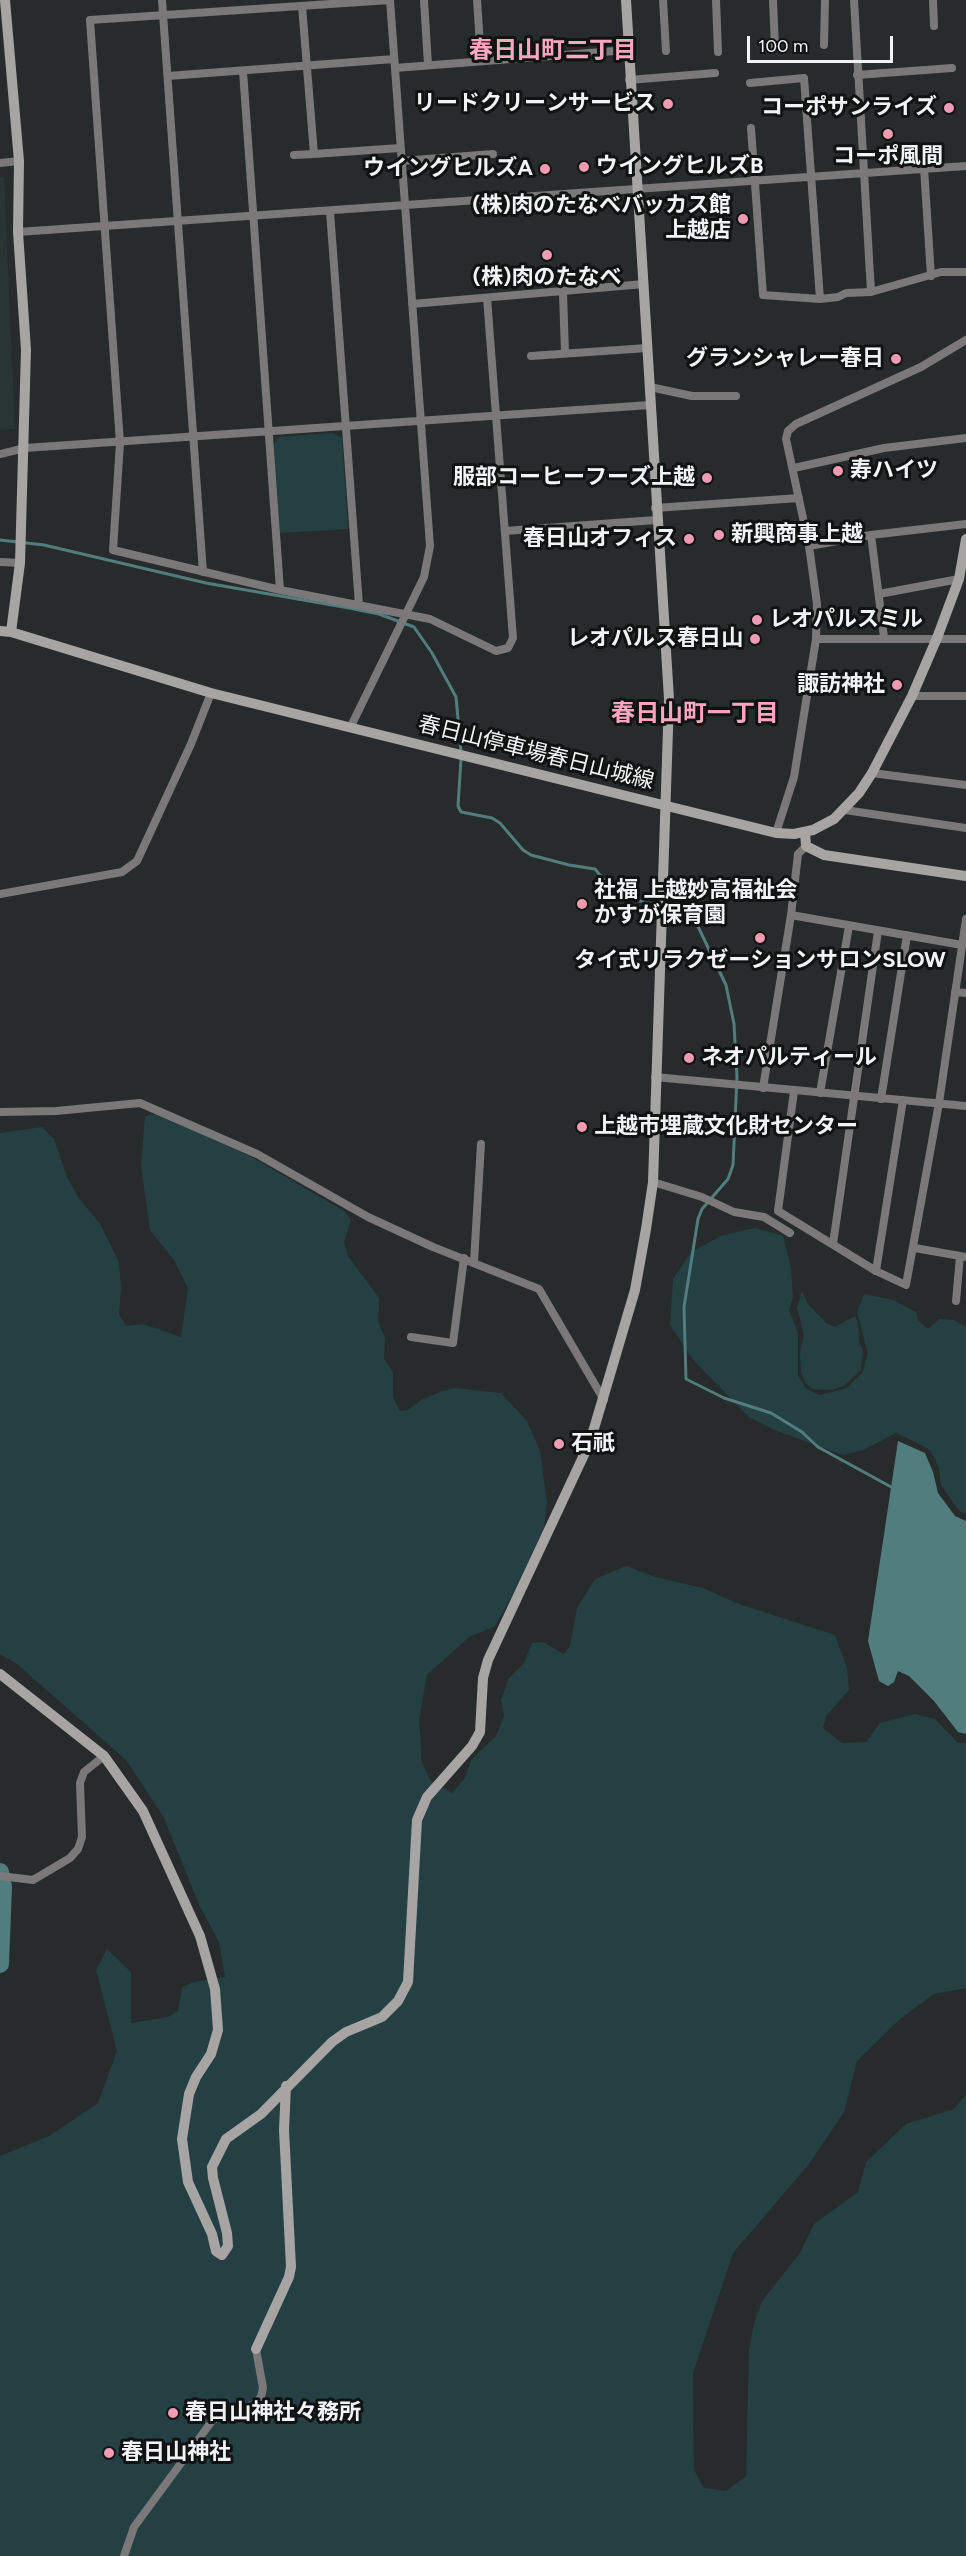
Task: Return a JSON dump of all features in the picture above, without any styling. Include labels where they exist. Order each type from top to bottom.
[{"type":"street","points":[[6,632],[20,563],[26,448],[27,350],[18,232],[19,161],[7,0]]},
{"type":"street","points":[[162,0],[203,572]]},
{"type":"street","points":[[351,726],[406,613],[424,577],[430,546],[390,0],[90,20],[120,443],[113,550],[280,590],[406,613],[430,619],[496,651],[508,648],[513,638],[487,298]]},
{"type":"street","points":[[424,0],[428,65]]},
{"type":"street","points":[[477,0],[481,60]]},
{"type":"street","name":"春日山停車場春日山城線","points":[[6,632],[211,693],[665,806],[669,699],[655,508],[650,387],[629,80],[626,0]]},
{"type":"street","points":[[663,0],[666,51]]},
{"type":"street","points":[[716,0],[718,52]]},
{"type":"street","points":[[773,0],[775,47]]},
{"type":"street","points":[[824,45],[825,0]]},
{"type":"street","points":[[854,0],[871,292]]},
{"type":"street","points":[[933,0],[934,26]]},
{"type":"street","points":[[302,6],[314,154]]},
{"type":"street","points":[[168,76],[307,65],[394,63],[428,65],[628,50]]},
{"type":"street","points":[[857,75],[952,68]]},
{"type":"street","points":[[243,71],[280,590]]},
{"type":"street","points":[[629,80],[715,73]]},
{"type":"street","points":[[750,83],[804,78],[820,299]]},
{"type":"street","points":[[751,128],[763,295],[820,299],[838,297],[846,292],[871,292],[941,272],[966,272]]},
{"type":"street","points":[[294,156],[400,148]]},
{"type":"street","points":[[402,161],[493,154]]},
{"type":"street","points":[[0,163],[19,161]]},
{"type":"street","points":[[18,232],[966,166]]},
{"type":"street","points":[[924,168],[931,276]]},
{"type":"street","points":[[330,211],[359,605]]},
{"type":"street","points":[[412,304],[562,293],[644,284]]},
{"type":"street","points":[[562,293],[565,353]]},
{"type":"street","points":[[776,833],[794,777],[816,639],[817,604],[809,546],[794,468],[786,440],[788,431],[796,424],[921,367],[966,340]]},
{"type":"street","points":[[531,356],[647,348]]},
{"type":"street","points":[[650,387],[692,396],[736,396]]},
{"type":"street","points":[[0,454],[26,448],[650,405]]},
{"type":"street","points":[[794,468],[884,448],[966,438]]},
{"type":"street","points":[[655,508],[799,498]]},
{"type":"street","points":[[505,531],[656,520]]},
{"type":"street","points":[[809,546],[871,535],[966,524]]},
{"type":"street","points":[[871,535],[884,637]]},
{"type":"street","points":[[0,1674],[104,1755],[143,1811],[177,1881],[200,1936],[214,1989],[218,2030],[216,2041],[189,2094],[182,2139],[188,2182],[212,2234],[216,2251],[222,2255],[228,2246],[212,2167],[226,2139],[261,2114],[286,2086],[332,2042],[346,2032],[382,2017],[398,2001],[408,1982],[417,1820],[427,1797],[472,1746],[480,1732],[483,1678],[488,1660],[590,1442],[604,1400],[634,1290],[653,1182],[665,806],[776,833],[805,832],[823,825],[845,810],[872,772],[912,696],[937,639],[959,579],[966,539]]},
{"type":"street","points":[[0,562],[20,563]]},
{"type":"street","points":[[879,594],[959,579]]},
{"type":"street","points":[[816,639],[884,637],[966,639]]},
{"type":"street","points":[[0,894],[122,873],[136,861],[191,744],[211,693]]},
{"type":"street","points":[[912,696],[966,696]]},
{"type":"street","points":[[872,772],[966,785]]},
{"type":"street","points":[[845,810],[966,828]]},
{"type":"street","points":[[763,1088],[791,915],[798,854],[806,846],[805,832]]},
{"type":"street","points":[[806,846],[824,855],[966,876]]},
{"type":"street","points":[[791,915],[962,945]]},
{"type":"street","points":[[794,1091],[778,1211],[876,1271],[906,1285],[915,1248],[939,1103],[966,919]]},
{"type":"street","points":[[820,1093],[849,926]]},
{"type":"street","points":[[833,1244],[852,1096],[878,931]]},
{"type":"street","points":[[881,1099],[907,935]]},
{"type":"street","points":[[956,992],[966,993]]},
{"type":"street","points":[[655,1077],[966,1106]]},
{"type":"street","points":[[876,1271],[903,1100]]},
{"type":"street","points":[[0,1112],[56,1111],[140,1103],[257,1154],[368,1217],[433,1247],[539,1289],[604,1400]]},
{"type":"street","points":[[474,1262],[481,1144]]},
{"type":"street","points":[[653,1182],[702,1197],[734,1212],[764,1217],[790,1233]]},
{"type":"street","points":[[915,1248],[963,1256],[956,1301]]},
{"type":"street","points":[[411,1337],[453,1343],[465,1258]]},
{"type":"street","points":[[0,1876],[33,1881],[70,1858],[78,1849],[82,1837],[80,1783],[84,1772],[104,1755]]},
{"type":"street","points":[[124,2556],[134,2527],[142,2514],[167,2485],[212,2421],[254,2404],[261,2397],[263,2388],[256,2349],[289,2277],[291,2267],[285,2130],[286,2086]]},
{"type":"shaded area","points":[[0,177],[4,177],[15,429],[0,430]]},
{"type":"shaded area","points":[[333,433],[342,438],[348,529],[280,533],[274,444],[279,437]]},
{"type":"shaded area","points":[[160,1113],[250,1156],[344,1211],[351,1220],[344,1242],[348,1256],[379,1298],[378,1321],[385,1338],[384,1359],[393,1372],[393,1397],[400,1411],[408,1410],[421,1400],[442,1391],[455,1388],[501,1393],[527,1421],[540,1451],[547,1502],[544,1528],[515,1591],[494,1627],[469,1637],[427,1675],[419,1720],[422,1762],[430,1780],[452,1793],[465,1778],[471,1760],[496,1736],[504,1716],[501,1700],[509,1678],[524,1663],[532,1643],[543,1642],[564,1654],[570,1646],[577,1608],[595,1579],[626,1566],[655,1577],[703,1588],[739,1604],[835,1635],[847,1668],[849,1690],[826,1716],[823,1728],[842,1743],[866,1742],[880,1723],[915,1714],[935,1719],[958,1743],[966,1743],[966,1988],[934,1994],[900,2019],[857,2061],[844,2112],[809,2164],[733,2253],[693,2373],[694,2470],[704,2488],[726,2491],[746,2476],[749,2350],[754,2323],[762,2301],[800,2253],[814,2224],[858,2192],[866,2162],[906,2124],[954,2109],[966,2095],[966,2556],[0,2556],[0,2156],[49,2136],[98,2103],[117,2051],[96,1970],[107,1949],[131,1972],[131,2023],[168,2017],[178,2011],[182,1987],[194,1982],[225,1977],[219,1942],[200,1907],[164,1818],[126,1760],[17,1664],[0,1654],[0,1133],[42,1127],[54,1139],[67,1177],[78,1197],[100,1224],[119,1262],[121,1287],[119,1314],[126,1326],[143,1324],[181,1337],[188,1288],[174,1260],[150,1230],[141,1167],[145,1116]]},
{"type":"shaded area","points":[[755,1228],[783,1236],[791,1268],[793,1297],[789,1310],[798,1333],[798,1375],[806,1389],[820,1395],[847,1388],[862,1373],[868,1354],[857,1312],[864,1294],[893,1300],[916,1312],[918,1320],[928,1329],[939,1319],[954,1320],[966,1327],[966,1513],[960,1512],[941,1485],[939,1468],[930,1450],[896,1433],[863,1450],[843,1455],[772,1429],[749,1417],[694,1361],[670,1325],[673,1279],[691,1252],[723,1235]]},
{"type":"shaded area","points":[[802,1291],[808,1304],[826,1323],[835,1327],[855,1316],[858,1323],[859,1343],[863,1349],[861,1370],[845,1385],[832,1390],[813,1389],[806,1384],[801,1372],[800,1352],[804,1335],[797,1308]]},
{"type":"shaded area","points":[[898,1441],[925,1453],[938,1493],[955,1516],[966,1521],[966,1734],[958,1732],[934,1701],[909,1676],[898,1671],[894,1682],[888,1686],[879,1681],[868,1641]]},
{"type":"waterway","points":[[0,540],[44,545],[206,583],[379,614],[414,627],[432,653],[456,697],[461,752]]},
{"type":"waterway","points":[[461,759],[458,806],[461,812],[492,818],[500,823],[523,850],[531,855],[595,869],[616,895],[692,914],[726,985],[734,1024],[737,1077],[733,1165],[728,1179],[702,1209],[698,1219],[684,1307],[686,1379],[724,1398],[771,1413],[802,1432],[818,1447],[893,1488]]},
{"type":"waterway","points":[[0,1872],[3,1887],[0,1964]]},
{"type":"place","name":"リードクリーンサービス","points":[[668,104]]},
{"type":"place","name":"コーポサンライズ","points":[[949,108]]},
{"type":"place","name":"コーポ風間","points":[[888,134]]},
{"type":"place","name":"ウイングヒルズB","points":[[584,167]]},
{"type":"place","name":"ウイングヒルズA","points":[[545,169]]},
{"type":"place","name":"(株)肉のたなべバッカス館 上越店","points":[[743,219]]},
{"type":"place","name":"(株)肉のたなべ","points":[[547,255]]},
{"type":"place","name":"グランシャレー春日","points":[[896,359]]},
{"type":"place","name":"寿ハイツ","points":[[838,471]]},
{"type":"place","name":"服部コーヒーフーズ上越","points":[[707,478]]},
{"type":"place","name":"新興商事上越","points":[[719,535]]},
{"type":"place","name":"春日山オフィス","points":[[689,539]]},
{"type":"place","name":"レオパルスミル","points":[[757,620]]},
{"type":"place","name":"レオパルス春日山","points":[[755,639]]},
{"type":"place","name":"諏訪神社","points":[[897,685]]},
{"type":"place","name":"社福 上越妙高福祉会 かすが保育園","points":[[582,904]]},
{"type":"place","name":"タイ式リラクゼーションサロンSLOW","points":[[760,938]]},
{"type":"place","name":"ネオパルティール","points":[[689,1058]]},
{"type":"place","name":"上越市埋蔵文化財センター","points":[[582,1127]]},
{"type":"place","name":"石祇","points":[[559,1444]]},
{"type":"place","name":"春日山神社々務所","points":[[173,2413]]},
{"type":"place","name":"春日山神社","points":[[109,2453]]},
{"type":"district","name":"春日山町二丁目","points":[[553,51]]},
{"type":"district","name":"春日山町一丁目","points":[[695,714]]}]
